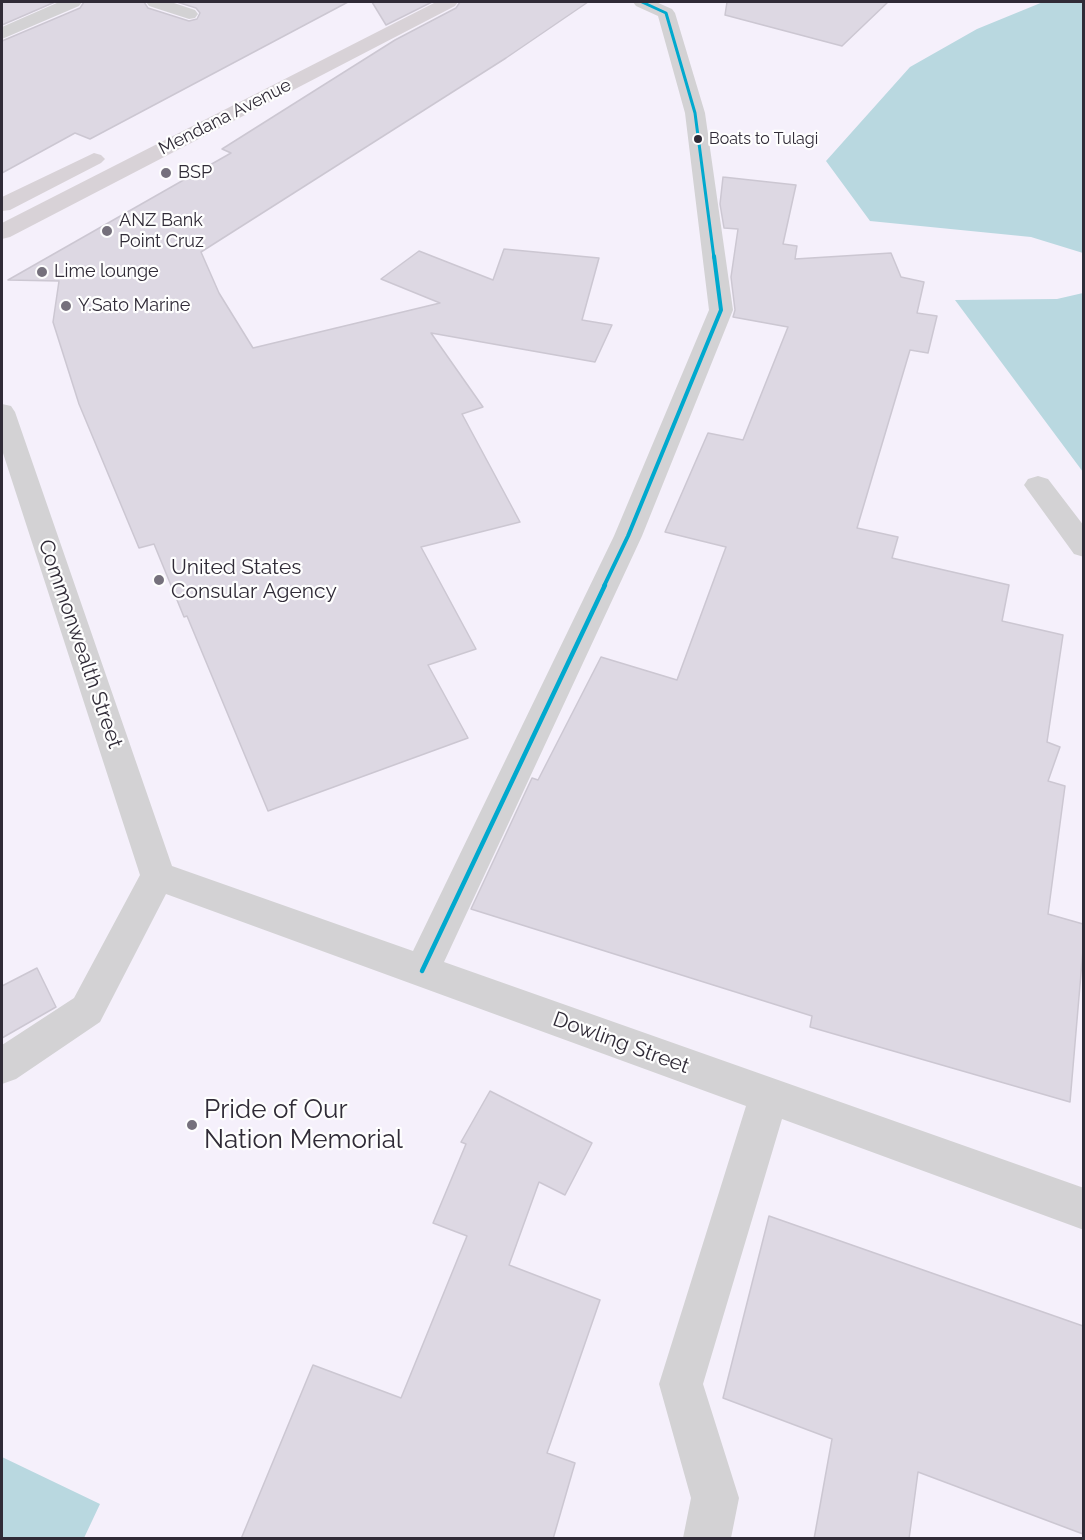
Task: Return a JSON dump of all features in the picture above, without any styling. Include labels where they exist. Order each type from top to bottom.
[{"type":"main road","name":"Mendana Avenue","points":[[2,232],[448,2]]},
{"type":"main road","points":[[309,52],[388,12]]},
{"type":"main road","points":[[2,205],[109,152]]},
{"type":"street","points":[[2,34],[73,2]]},
{"type":"street","points":[[155,2],[189,14]]},
{"type":"street","points":[[422,971],[628,536],[721,310],[695,113],[663,6]]},
{"type":"street","name":"Commonwealth Street","points":[[2,412],[158,876]]},
{"type":"street","points":[[1038,485],[1083,547]]},
{"type":"street","points":[[2,1066],[87,1010],[158,876]]},
{"type":"street","name":"Dowling Street","points":[[158,876],[1083,1209]]},
{"type":"street","points":[[707,1539],[715,1498],[681,1384],[769,1096]]},
{"type":"water","points":[[1043,2],[1083,2],[1083,253],[1031,237],[870,221],[826,161],[910,67],[977,29]]},
{"type":"water","points":[[1084,293],[1083,472],[955,300],[1057,299]]},
{"type":"water","points":[[2,1457],[100,1504],[84,1538],[2,1538]]},
{"type":"building","points":[[2,2],[55,2],[2,25]]},
{"type":"building","points":[[84,2],[144,2],[148,8],[189,21],[197,19],[200,13],[196,8],[177,2],[348,2],[90,139],[75,133],[2,173],[2,41],[80,8]]},
{"type":"building","points":[[372,2],[432,2],[386,25]]},
{"type":"building","points":[[460,2],[588,2],[506,58],[201,252],[219,293],[253,348],[440,303],[381,279],[419,251],[493,280],[504,249],[599,258],[582,320],[612,325],[595,362],[431,333],[483,407],[462,414],[520,522],[421,547],[476,649],[428,665],[468,738],[268,811],[187,616],[184,617],[154,544],[139,548],[79,404],[53,322],[59,281],[8,280],[231,153],[222,149],[395,40],[456,8]]},
{"type":"building","points":[[727,2],[888,2],[842,46],[725,15]]},
{"type":"building","points":[[723,177],[796,185],[783,244],[797,246],[795,259],[891,253],[901,277],[924,282],[917,313],[937,316],[928,353],[910,350],[857,528],[898,537],[892,558],[1009,585],[1002,621],[1063,635],[1047,742],[1060,747],[1048,781],[1065,786],[1048,914],[1083,924],[1083,950],[1070,1102],[810,1027],[812,1016],[471,909],[532,778],[538,780],[601,657],[677,680],[726,547],[665,532],[708,433],[743,440],[788,327],[733,317],[735,310],[731,277],[738,229],[724,228],[720,204]]},
{"type":"building","points":[[37,968],[56,1007],[2,1038],[2,986]]},
{"type":"building","points":[[490,1091],[592,1143],[565,1195],[539,1182],[509,1265],[600,1300],[547,1453],[575,1463],[553,1539],[241,1539],[313,1365],[401,1398],[467,1236],[433,1223],[466,1144],[461,1142]]},
{"type":"building","points":[[769,1216],[1083,1326],[1083,1534],[918,1472],[909,1539],[814,1539],[832,1439],[723,1398]]},
{"type":"transit line","points":[[422,971],[628,536],[721,310],[695,113],[666,13],[642,2]]},
{"type":"place","name":"Boats to Tulagi","points":[[698,139]]},
{"type":"place","name":"BSP","points":[[166,173]]},
{"type":"place","name":"ANZ Bank Point Cruz","points":[[107,231]]},
{"type":"place","name":"Lime lounge","points":[[42,272]]},
{"type":"place","name":"Y.Sato Marine","points":[[66,306]]},
{"type":"place","name":"United States Consular Agency","points":[[159,580]]},
{"type":"place","name":"Pride of Our Nation Memorial","points":[[192,1125]]}]
